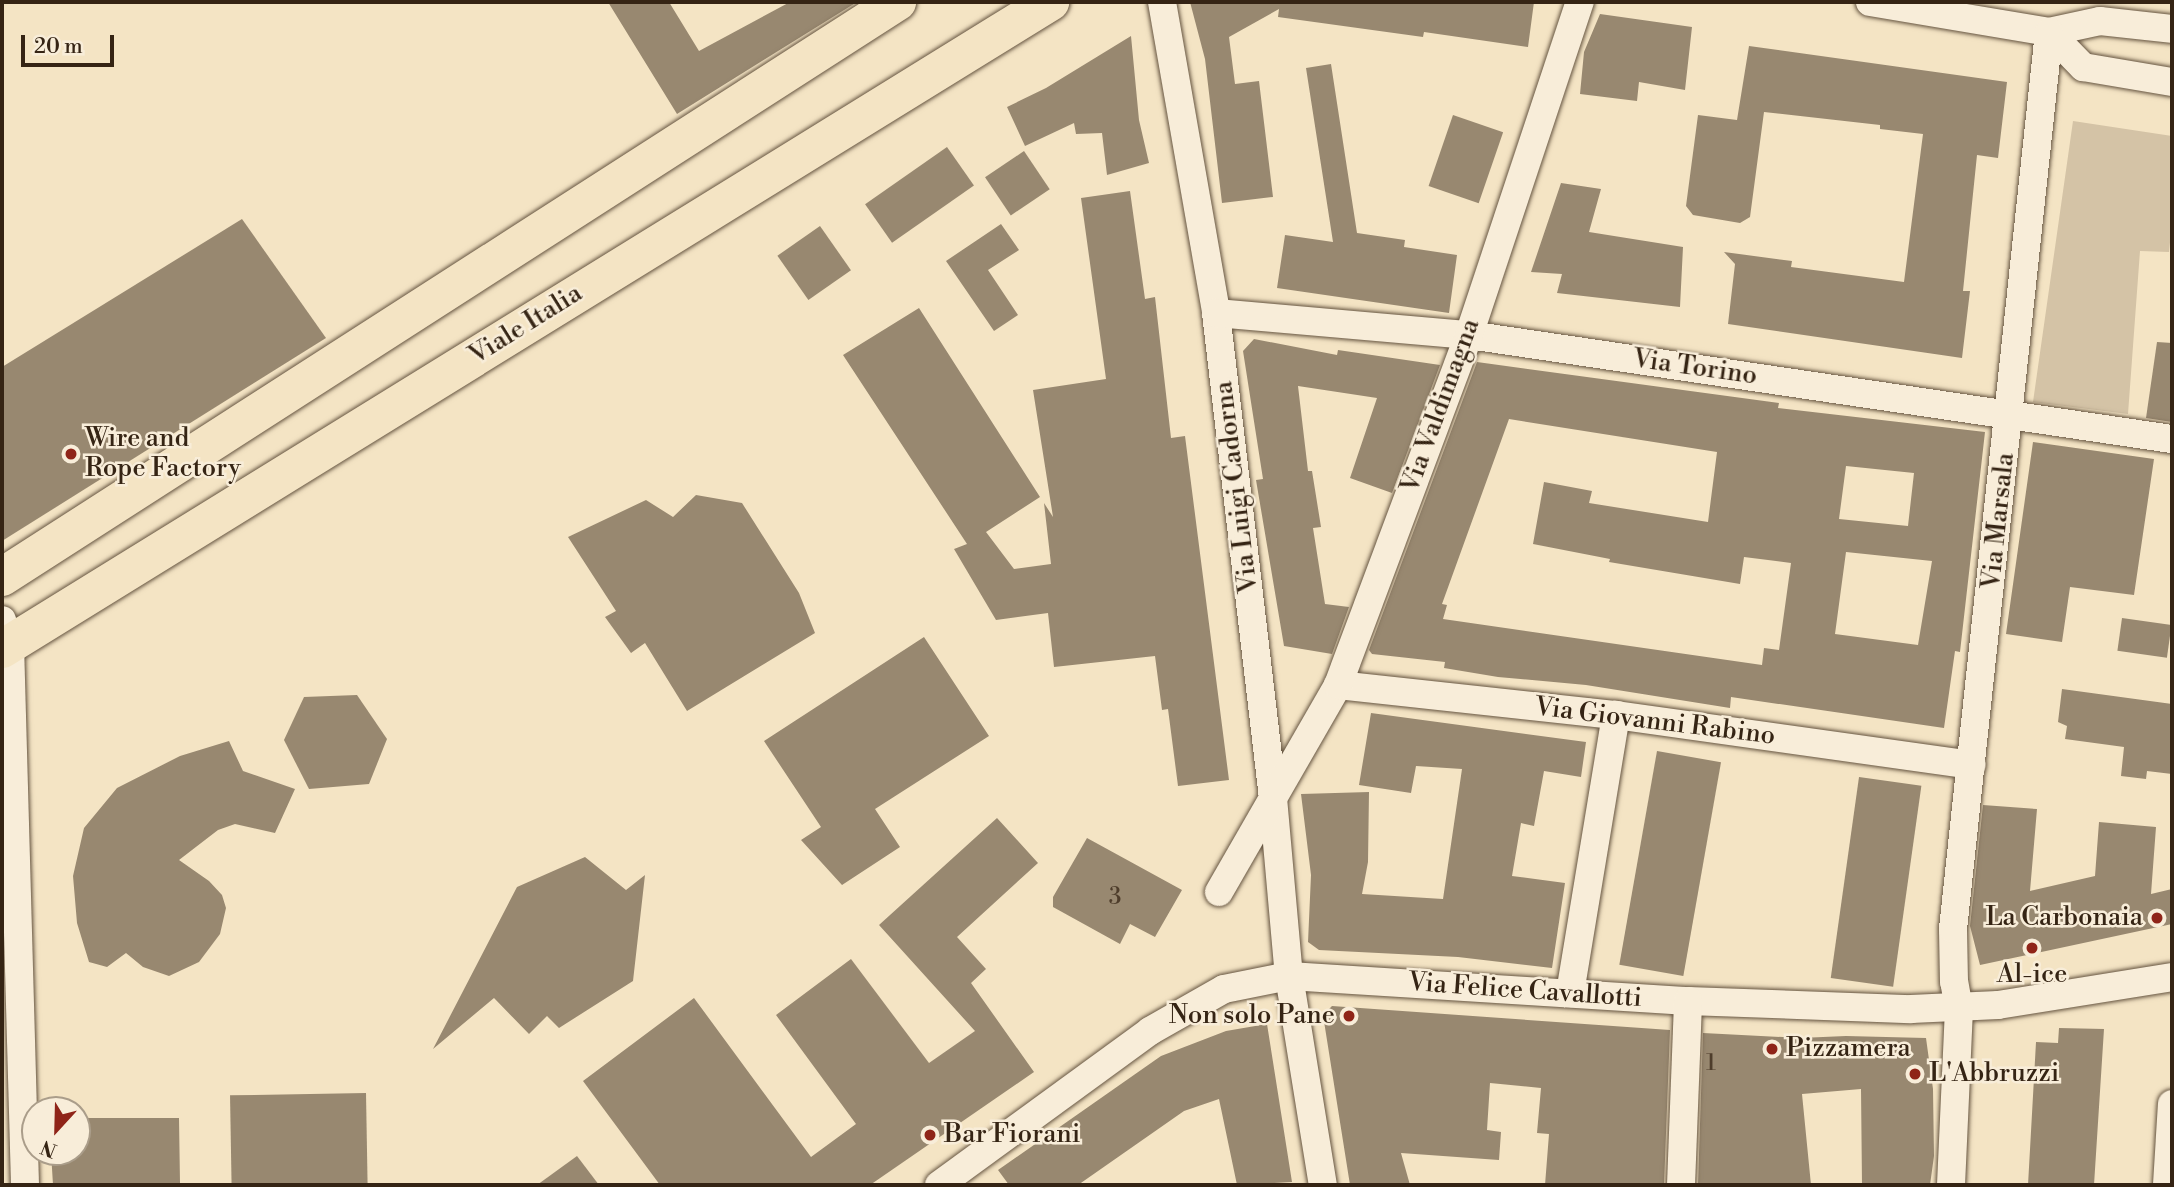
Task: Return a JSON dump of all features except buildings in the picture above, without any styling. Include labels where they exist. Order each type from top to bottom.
[{"type":"main road","points":[[2,577],[897,2]]},
{"type":"main road","name":"Viale Italia","points":[[5,637],[1050,2]]},
{"type":"street","name":"Via Luigi Cadorna","points":[[1162,2],[1216,313],[1273,798],[1289,976],[1323,1185]]},
{"type":"street","name":"Via Valdimagna","points":[[1219,892],[1338,685],[1469,335],[1580,2]]},
{"type":"street","points":[[1870,2],[2049,32],[2100,21],[2172,29]]},
{"type":"street","points":[[2049,32],[2083,67],[2172,82]]},
{"type":"street","name":"Via Marsala","points":[[1951,1185],[1959,1009],[1954,982],[1953,929],[2011,412],[2049,32]]},
{"type":"street","name":"Via Torino","points":[[1216,313],[1469,335],[2011,412],[2172,439]]},
{"type":"street","points":[[5,637],[25,1185]]},
{"type":"street","name":"Via Giovanni Rabino","points":[[1338,685],[1616,715],[1971,765]]},
{"type":"street","points":[[1570,993],[1616,715]]},
{"type":"street","name":"Via Felice Cavallotti","points":[[939,1185],[1150,1031],[1224,989],[1289,976],[1688,1001],[1959,1009],[2172,977]]},
{"type":"street","points":[[1681,1185],[1688,1001]]},
{"type":"street","points":[[2167,1185],[2172,1104]]},
{"type":"shaded area","points":[[2073,121],[2172,136],[2172,223],[2169,252],[2140,251],[2128,414],[2033,402]]},
{"type":"place","name":"Wire and Rope Factory","points":[[71,454]]},
{"type":"place","name":"La Carbonaia","points":[[2157,918]]},
{"type":"place","name":"Al-ice","points":[[2032,948]]},
{"type":"place","name":"Non solo Pane","points":[[1349,1016]]},
{"type":"place","name":"Pizzamera","points":[[1772,1049]]},
{"type":"place","name":"L'Abbruzzi","points":[[1915,1074]]},
{"type":"place","name":"Bar Fiorani","points":[[930,1135]]}]
